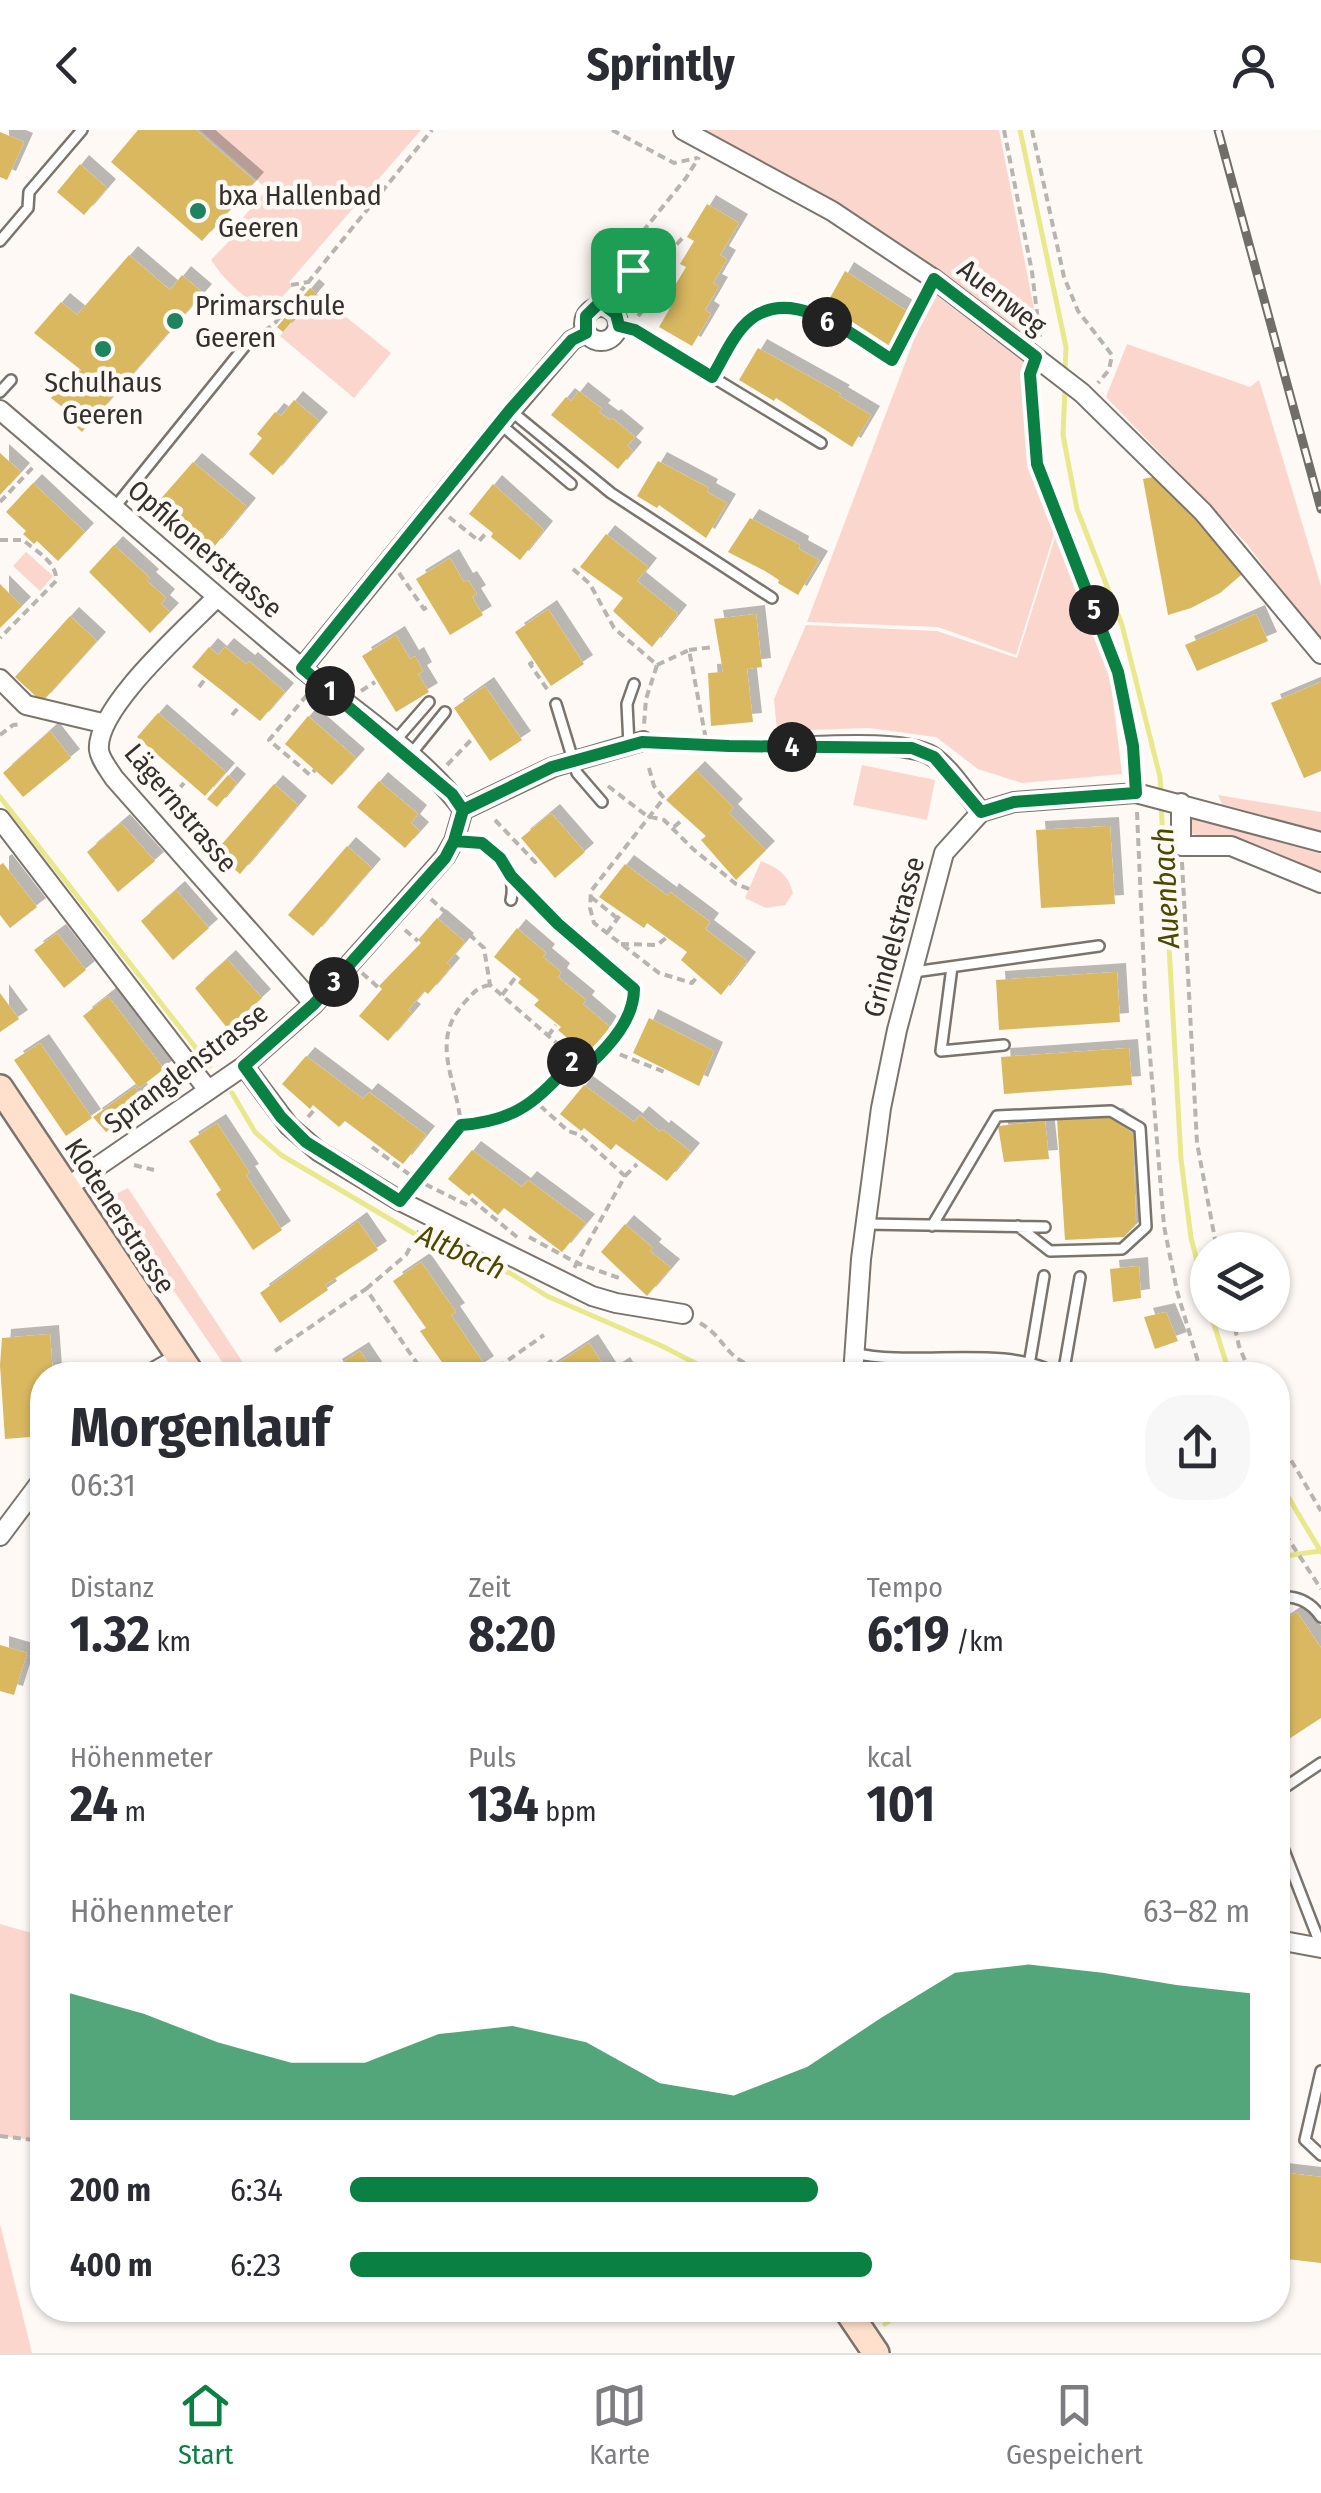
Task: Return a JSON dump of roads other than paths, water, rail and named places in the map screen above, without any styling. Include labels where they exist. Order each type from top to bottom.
[{"type":"main road","name":"Klotenerstrasse","points":[[0,1088],[183,1362]]},
{"type":"main road","points":[[855,2322],[876,2353]]},
{"type":"street","name":"Auenweg","points":[[683,130],[705,151],[832,210],[934,279],[1084,395],[1203,512],[1321,654]]},
{"type":"street","points":[[603,308],[624,323],[614,337],[604,342],[586,333],[586,316],[603,308]]},
{"type":"street","points":[[302,668],[505,417],[572,340],[586,333]]},
{"type":"street","name":"Opfikonerstrasse","points":[[0,410],[410,756],[452,794],[463,810]]},
{"type":"street","name":"Lägernstrasse","points":[[217,597],[130,687],[102,724],[99,753],[114,778],[314,1004]]},
{"type":"street","points":[[0,679],[26,705],[102,724]]},
{"type":"street","points":[[463,810],[572,760],[636,743]]},
{"type":"street","points":[[780,747],[901,747],[923,751],[945,767],[981,812],[1014,802],[1159,798],[1321,842]]},
{"type":"street","points":[[1159,798],[1181,846],[1231,846],[1321,882]]},
{"type":"street","name":"Spranglenstrasse","points":[[66,1188],[244,1066],[314,1004],[445,858],[463,810]]},
{"type":"street","name":"Grindelstrasse","points":[[854,1362],[865,1224],[882,1108],[911,973],[944,853],[981,812]]},
{"type":"street","points":[[0,818],[208,1090]]},
{"type":"street","points":[[244,1066],[281,1117],[306,1142],[400,1201],[566,1283],[616,1303],[689,1317]]},
{"type":"street","points":[[0,1536],[30,1496]]},
{"type":"street","points":[[1290,1942],[1321,1947]]},
{"type":"lane","points":[[0,241],[28,208],[29,192],[82,130]]},
{"type":"lane","points":[[603,308],[655,247]]},
{"type":"lane","points":[[624,323],[821,444]]},
{"type":"lane","points":[[114,507],[245,346]]},
{"type":"lane","points":[[0,392],[11,380]]},
{"type":"lane","points":[[505,417],[571,484]]},
{"type":"lane","points":[[505,417],[772,598]]},
{"type":"lane","points":[[634,684],[627,704],[636,743]]},
{"type":"lane","points":[[394,743],[428,702]]},
{"type":"lane","points":[[556,704],[577,773],[602,802]]},
{"type":"lane","points":[[410,756],[444,712]]},
{"type":"lane","points":[[454,841],[482,843],[500,858],[511,876],[511,900]]},
{"type":"lane","points":[[911,973],[1099,946]]},
{"type":"lane","points":[[952,967],[941,1051],[1004,1044]]},
{"type":"lane","points":[[932,1226],[997,1116],[1111,1110],[1140,1128],[1146,1227],[1122,1249],[1050,1251],[1018,1226]]},
{"type":"lane","points":[[865,1224],[1045,1226]]},
{"type":"lane","points":[[1029,1362],[1044,1276]]},
{"type":"lane","points":[[1064,1362],[1080,1277]]},
{"type":"lane","points":[[854,1353],[886,1359],[964,1358],[1001,1362]]},
{"type":"lane","points":[[1290,1597],[1316,1609],[1321,1617]]},
{"type":"lane","points":[[1290,1784],[1321,1763]]},
{"type":"lane","points":[[1290,1866],[1321,1947]]},
{"type":"lane","points":[[1321,2071],[1318,2100],[1305,2140],[1321,2155]]},
{"type":"waterway","name":"Auenbach","points":[[1020,130],[1066,347],[1065,372]]},
{"type":"waterway","name":"Auenbach","points":[[1065,388],[1063,435],[1077,509],[1122,625],[1161,793]]},
{"type":"waterway","name":"Altbach","points":[[0,797],[210,1066]]},
{"type":"waterway","name":"Auenbach","points":[[1161,804],[1181,1159],[1190,1232]]},
{"type":"waterway","name":"Altbach","points":[[232,1093],[255,1132],[281,1155],[449,1254],[510,1273],[547,1296],[693,1362]]},
{"type":"waterway","name":"Auenbach","points":[[1216,1332],[1226,1362]]},
{"type":"waterway","name":"Auenbach","points":[[1290,1500],[1321,1552]]},
{"type":"waterway","name":"Altbach","points":[[1290,1555],[1320,1551]]},
{"type":"railway","points":[[1218,130],[1321,509]]},
{"type":"place","name":"bxa Hallenbad Geeren","points":[[198,211]]},
{"type":"place","name":"Primarschule Geeren","points":[[175,321]]},
{"type":"place","name":"Schulhaus Geeren","points":[[103,349]]}]
